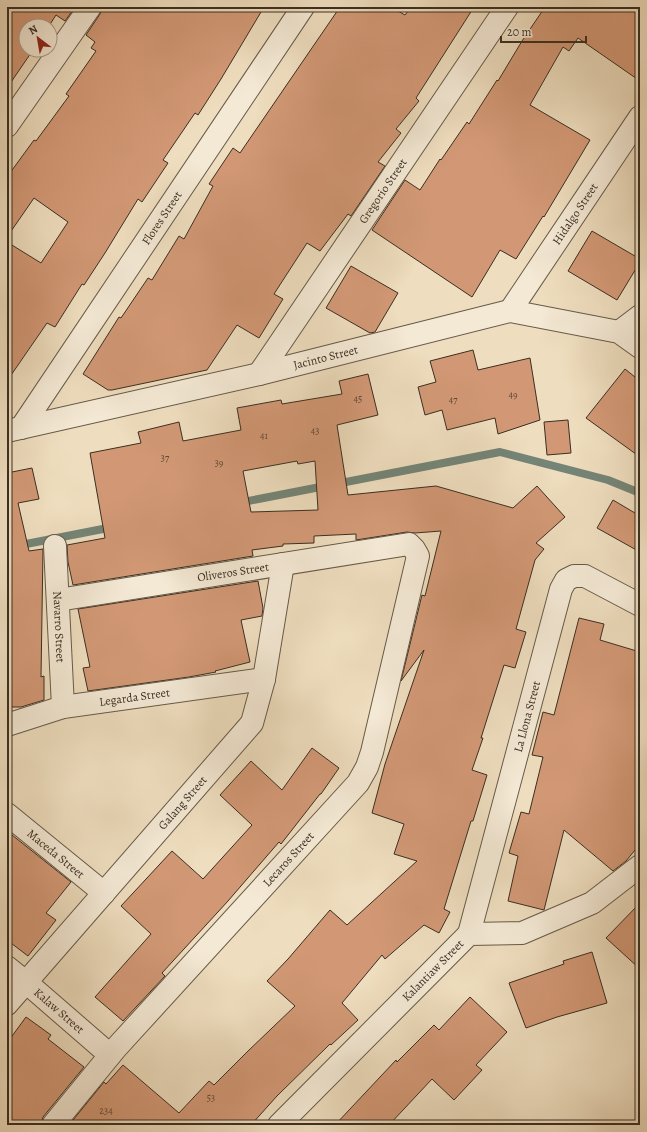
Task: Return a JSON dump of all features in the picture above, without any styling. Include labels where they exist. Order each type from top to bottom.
[{"type":"street","points":[[7,126],[90,7]]},
{"type":"street","name":"Flores Street","points":[[14,429],[303,7]]},
{"type":"street","name":"Gregorio Street","points":[[259,374],[507,7]]},
{"type":"street","name":"Hidalgo Street","points":[[510,311],[640,117]]},
{"type":"street","name":"Jacinto Street","points":[[14,429],[259,374],[510,311],[619,332],[640,347]]},
{"type":"street","points":[[619,332],[640,316]]},
{"type":"street","name":"Oliveros Street","points":[[58,600],[408,544]]},
{"type":"street","name":"Lecaros Street","points":[[53,1125],[110,1055],[358,783],[367,767],[372,752],[418,556],[414,548],[408,544]]},
{"type":"street","name":"Navarro Street","points":[[55,546],[63,708]]},
{"type":"street","name":"Galang Street","points":[[7,1004],[252,723],[264,678],[283,564]]},
{"type":"street","name":"La Llona Street","points":[[468,934],[561,589],[566,580],[574,576],[585,576],[640,605]]},
{"type":"street","name":"Legarda Street","points":[[7,725],[63,708],[264,678]]},
{"type":"street","name":"Maceda Street","points":[[7,814],[104,893]]},
{"type":"street","name":"Kalantiaw Street","points":[[280,1125],[468,934],[522,933],[592,903],[640,866]]},
{"type":"street","name":"Kalaw Street","points":[[7,967],[110,1055]]},
{"type":"building","points":[[15,7],[75,7],[65,21],[56,15],[54,18],[18,18],[18,58],[28,58],[7,88],[7,19]]},
{"type":"building","points":[[102,7],[264,7],[198,115],[195,113],[163,160],[168,163],[142,202],[138,199],[105,253],[84,285],[82,284],[55,327],[47,323],[7,381],[7,242],[41,263],[68,222],[34,198],[7,237],[7,177],[69,96],[66,94],[96,51],[91,48],[95,42],[86,35],[100,14]]},
{"type":"building","points":[[340,7],[391,7],[405,15],[411,7],[474,7],[416,98],[419,101],[396,129],[401,133],[378,162],[385,166],[351,216],[348,214],[320,251],[307,243],[274,294],[283,299],[259,338],[237,325],[207,370],[112,390],[108,390],[83,374],[119,317],[121,318],[148,278],[152,280],[179,236],[184,239],[213,186],[209,184],[233,148],[240,153]]},
{"type":"building","points":[[545,7],[640,7],[640,81],[578,38],[569,51],[563,47],[530,105],[590,140],[544,217],[543,216],[516,259],[500,250],[472,297],[372,230],[405,180],[420,190],[467,122],[469,124]]},
{"type":"building","points":[[592,231],[640,259],[640,262],[617,300],[568,271]]},
{"type":"building","points":[[351,266],[398,293],[375,332],[370,333],[326,308]]},
{"type":"building","points":[[473,350],[478,370],[530,358],[540,420],[498,434],[495,418],[447,430],[442,410],[425,415],[418,387],[436,382],[430,361]]},
{"type":"building","points":[[625,369],[640,381],[640,457],[586,418]]},
{"type":"building","points":[[368,374],[378,415],[337,425],[348,495],[436,486],[513,508],[537,486],[565,517],[536,543],[544,549],[535,560],[516,629],[526,632],[515,668],[504,665],[472,770],[487,775],[444,909],[450,912],[439,933],[424,925],[385,959],[382,955],[342,1003],[358,1020],[331,1045],[330,1044],[277,1096],[251,1125],[69,1125],[104,1082],[106,1084],[123,1065],[179,1113],[209,1081],[214,1085],[295,1006],[267,981],[330,910],[347,925],[417,861],[394,854],[404,824],[372,813],[385,764],[424,650],[401,681],[422,595],[425,596],[441,531],[415,533],[407,532],[356,540],[356,534],[314,536],[314,543],[283,544],[283,546],[252,550],[253,556],[73,585],[68,562],[67,545],[105,538],[90,453],[141,443],[138,432],[179,422],[183,441],[241,430],[237,408],[281,400],[282,404],[342,394],[339,381]],"holes":[[[297,461],[298,464],[315,461],[318,510],[251,512],[243,471]]]},
{"type":"building","points":[[568,420],[571,453],[547,455],[544,422]]},
{"type":"building","points":[[32,468],[39,499],[18,503],[29,551],[43,549],[41,677],[44,676],[44,700],[21,707],[11,707],[11,666],[7,666],[7,473]]},
{"type":"building","points":[[613,500],[640,516],[640,552],[597,528]]},
{"type":"building","points":[[258,581],[263,608],[262,616],[241,620],[250,662],[215,671],[216,672],[189,677],[88,691],[83,668],[90,667],[78,609]]},
{"type":"building","points":[[579,618],[604,624],[600,640],[640,652],[640,844],[626,861],[613,871],[564,830],[544,910],[508,901],[518,856],[509,853],[521,812],[529,814],[543,757],[532,755],[543,712],[554,715]]},
{"type":"building","points":[[312,748],[339,768],[321,794],[281,844],[279,842],[228,901],[162,973],[165,976],[123,1021],[95,997],[151,934],[121,906],[172,851],[203,879],[252,825],[220,795],[251,761],[282,790]]},
{"type":"building","points":[[7,831],[71,882],[46,913],[56,920],[28,956],[7,940]]},
{"type":"building","points":[[640,903],[640,969],[606,938]]},
{"type":"building","points":[[592,952],[607,1003],[557,1017],[526,1028],[509,983],[564,964],[563,961]]},
{"type":"building","points":[[470,997],[507,1032],[476,1065],[482,1070],[454,1100],[432,1079],[389,1125],[335,1125],[396,1060],[397,1062],[434,1025],[439,1030]]},
{"type":"building","points":[[26,1017],[51,1035],[48,1039],[84,1067],[43,1117],[41,1125],[7,1125],[7,1043]]},
{"type":"waterway","points":[[238,503],[500,452],[608,480],[640,493]]},
{"type":"waterway","points":[[7,559],[21,545],[113,527]]}]
